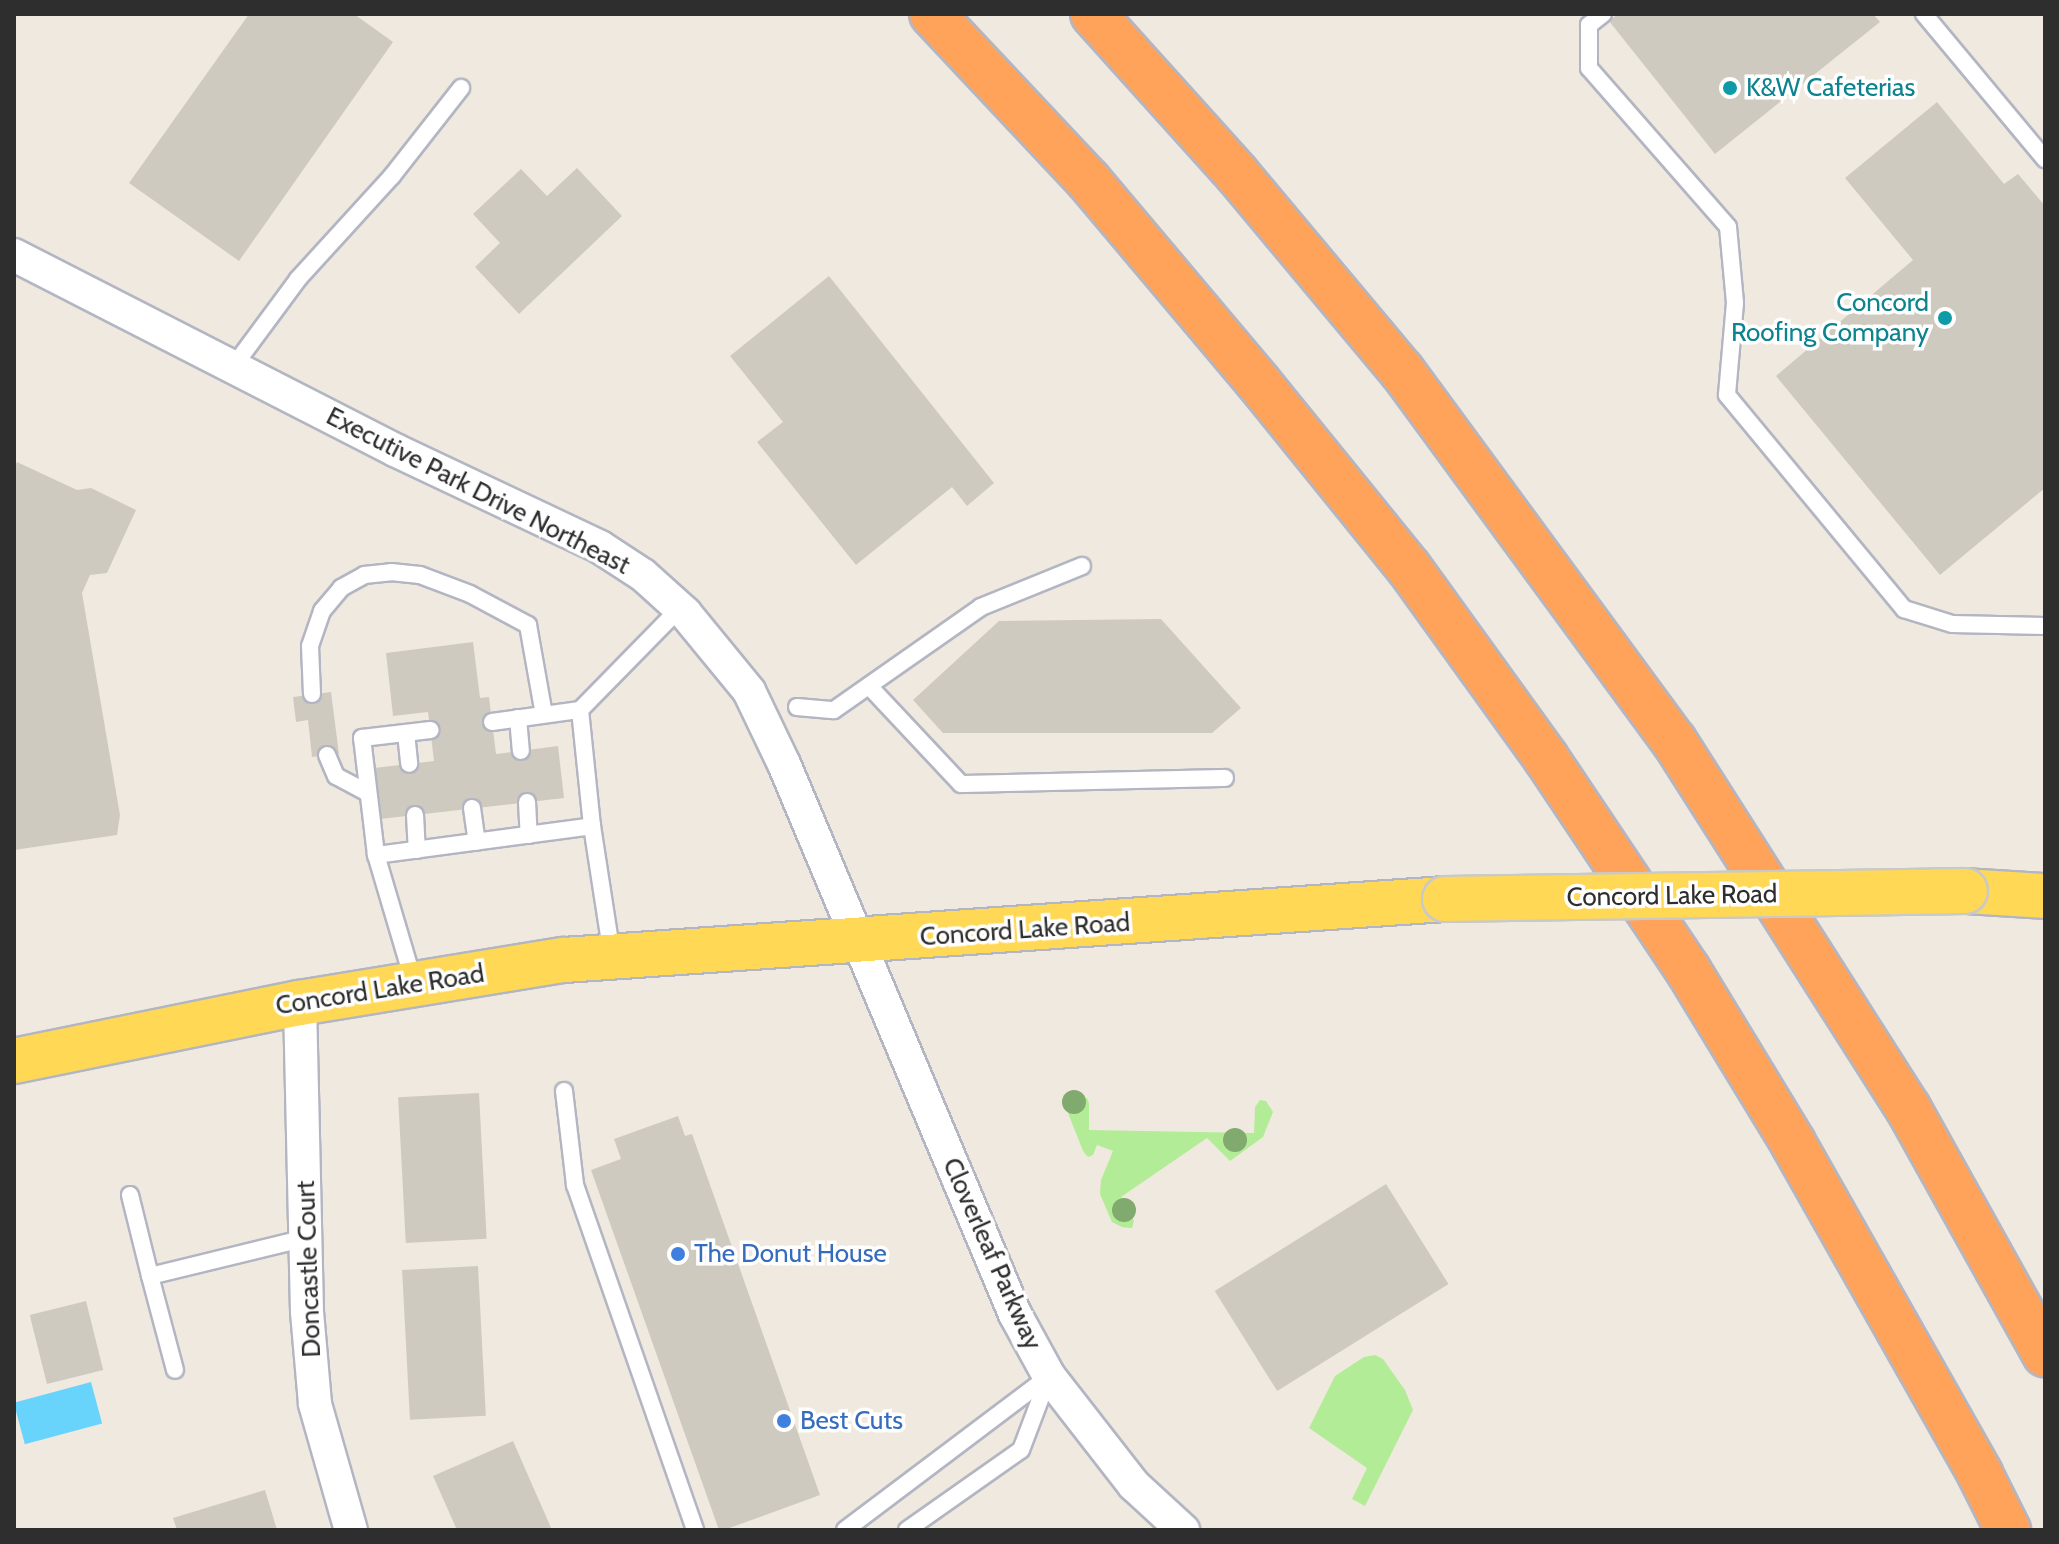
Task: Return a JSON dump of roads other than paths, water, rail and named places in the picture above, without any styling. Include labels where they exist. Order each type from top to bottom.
[{"type":"highway","points":[[932,14],[1088,180],[1259,383],[1409,568],[1546,758],[1688,970],[1785,1129],[1980,1474],[2008,1530]]},
{"type":"highway","points":[[1093,14],[1237,174],[1402,371],[1674,741],[1908,1108],[2045,1354]]},
{"type":"main road","name":"Concord Lake Road","points":[[14,1061],[300,1003],[555,962],[613,956],[857,942],[1445,899],[1965,891],[2045,896]]},
{"type":"street","name":"Executive Park Drive Northeast","points":[[14,255],[395,450],[600,547],[643,575],[680,608],[749,691],[784,764],[857,942]]},
{"type":"street","name":"Cloverleaf Parkway","points":[[857,942],[1015,1314],[1049,1376],[1134,1485],[1183,1530]]},
{"type":"street","name":"Doncastle Court","points":[[300,1003],[307,1312],[315,1404],[351,1530]]},
{"type":"lane","points":[[1603,14],[1589,25],[1589,68],[1728,227],[1735,303],[1727,395],[1904,609],[1952,624],[2045,626]]},
{"type":"lane","points":[[1924,14],[2045,159]]},
{"type":"lane","points":[[233,367],[298,279],[392,176],[461,88]]},
{"type":"lane","points":[[797,707],[834,710],[981,607],[1082,566]]},
{"type":"lane","points":[[312,694],[310,646],[322,611],[341,588],[364,575],[391,572],[420,575],[470,594],[528,625],[544,715]]},
{"type":"lane","points":[[492,722],[580,710],[680,608]]},
{"type":"lane","points":[[869,686],[961,784],[1225,778]]},
{"type":"lane","points":[[580,710],[592,826],[613,956]]},
{"type":"lane","points":[[518,718],[521,751]]},
{"type":"lane","points":[[414,985],[376,855],[362,738],[431,730]]},
{"type":"lane","points":[[406,733],[409,764]]},
{"type":"lane","points":[[327,755],[336,776],[368,793]]},
{"type":"lane","points":[[527,802],[529,835]]},
{"type":"lane","points":[[472,808],[477,842]]},
{"type":"lane","points":[[415,815],[417,850]]},
{"type":"lane","points":[[376,855],[592,826]]},
{"type":"lane","points":[[564,1091],[575,1185],[695,1530]]},
{"type":"lane","points":[[130,1195],[175,1370]]},
{"type":"lane","points":[[150,1276],[306,1238]]},
{"type":"lane","points":[[845,1530],[1049,1376]]},
{"type":"lane","points":[[907,1530],[1021,1450],[1049,1376]]},
{"type":"water","points":[[91,1382],[102,1424],[25,1444],[14,1403]]},
{"type":"place","name":"K&W Cafeterias","points":[[1730,88]]},
{"type":"place","name":"Concord Roofing Company","points":[[1945,318]]},
{"type":"place","name":"The Donut House","points":[[678,1254]]},
{"type":"place","name":"Best Cuts","points":[[784,1421]]}]
